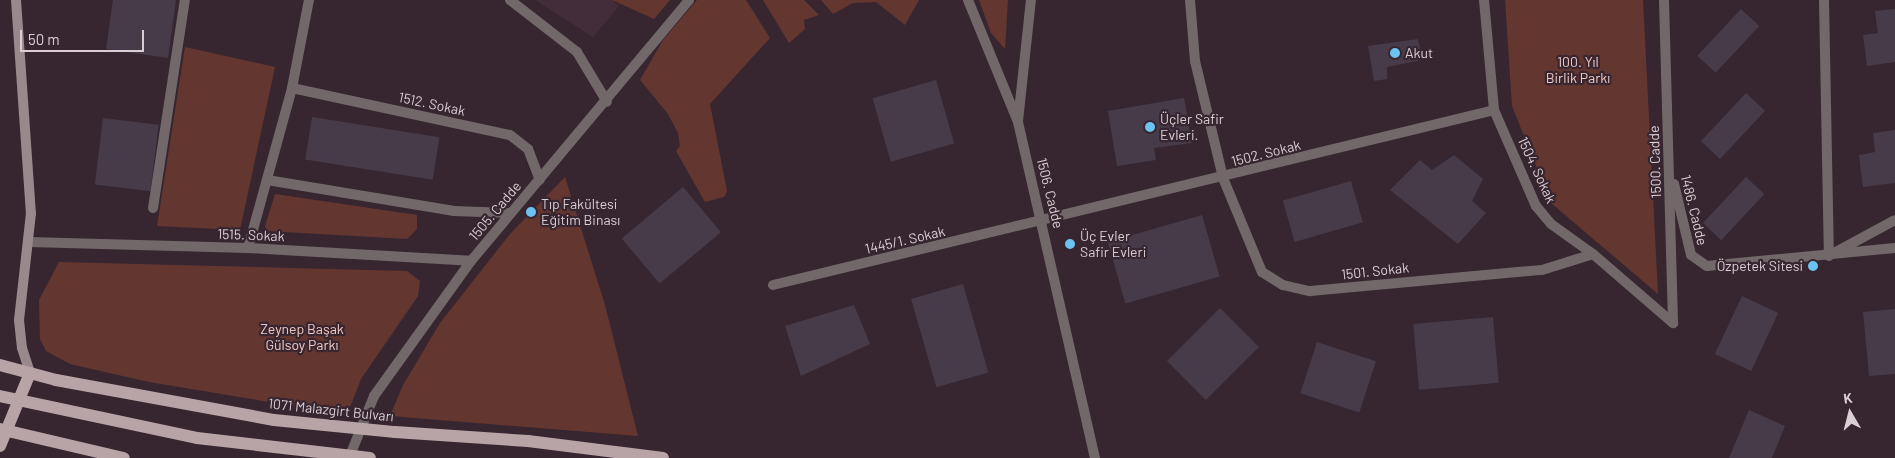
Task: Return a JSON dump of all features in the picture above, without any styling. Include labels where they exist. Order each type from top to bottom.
[{"type":"main road","points":[[0,446],[30,373],[22,348],[19,320],[29,242],[16,0]]},
{"type":"main road","name":"1071 Malazgirt Bulvarı","points":[[0,365],[30,373],[274,420],[395,432],[528,441],[663,458]]},
{"type":"main road","points":[[0,396],[196,438],[370,458]]},
{"type":"main road","points":[[0,429],[124,458]]},
{"type":"street","points":[[153,208],[185,0]]},
{"type":"street","points":[[248,248],[292,88],[309,0]]},
{"type":"street","points":[[510,0],[546,24],[576,52],[607,102]]},
{"type":"street","name":"1505. Cadde","points":[[349,458],[374,396],[471,261],[509,213],[607,102],[689,0]]},
{"type":"street","name":"1506. Cadde","points":[[968,0],[1018,122],[1043,222],[1095,458]]},
{"type":"street","points":[[1018,122],[1031,0]]},
{"type":"street","name":"1501. Sokak","points":[[1190,0],[1195,61],[1223,178],[1262,272],[1283,286],[1310,291],[1542,270],[1593,254]]},
{"type":"street","name":"1504. Sokak","points":[[1484,0],[1494,110],[1536,206],[1551,224],[1593,254],[1673,323]]},
{"type":"street","name":"1500. Cadde","points":[[1664,0],[1673,323]]},
{"type":"street","points":[[1824,0],[1829,256],[1895,248]]},
{"type":"street","name":"1512. Sokak","points":[[292,88],[510,135],[528,149],[540,180]]},
{"type":"street","name":"1502. Sokak","points":[[1043,222],[1494,110]]},
{"type":"street","name":"1486. Cadde","points":[[1669,164],[1696,261],[1707,266],[1829,256],[1895,220]]},
{"type":"street","points":[[266,180],[454,211],[509,213]]},
{"type":"street","name":"1445/1. Sokak","points":[[773,285],[1043,222]]},
{"type":"street","name":"1515. Sokak","points":[[29,242],[248,248],[471,261]]},
{"type":"shaded area","points":[[535,0],[612,0],[619,6],[593,37]]},
{"type":"green space","points":[[612,0],[670,0],[654,19]]},
{"type":"green space","points":[[697,0],[746,0],[770,38],[710,104],[727,191],[724,197],[705,202],[676,151],[680,146],[678,133],[668,114],[640,80],[663,40]]},
{"type":"green space","points":[[763,0],[804,0],[819,15],[804,20],[805,29],[789,43]]},
{"type":"green space","points":[[821,0],[919,0],[905,25],[876,2],[853,3],[833,14]]},
{"type":"green space","points":[[979,0],[1008,0],[1005,49],[991,33]]},
{"type":"green space","name":"100. Yıl Birlik Parkı","points":[[1505,0],[1643,0],[1658,294],[1551,203],[1512,106]]},
{"type":"green space","points":[[185,47],[275,67],[240,230],[157,226]]},
{"type":"green space","points":[[565,177],[605,305],[638,436],[390,416],[403,385],[440,323],[510,234]]},
{"type":"green space","points":[[275,194],[417,215],[417,229],[407,239],[267,231],[265,226]]},
{"type":"green space","name":"Zeynep Başak Gülsoy Parkı","points":[[59,262],[407,271],[420,281],[418,296],[361,379],[347,415],[149,382],[70,364],[46,351],[40,339],[39,300]]},
{"type":"building","points":[[113,0],[176,0],[168,58],[106,49]]},
{"type":"building","points":[[1741,9],[1759,26],[1716,73],[1697,56]]},
{"type":"building","points":[[1895,9],[1895,62],[1867,66],[1863,35],[1878,33],[1875,11]]},
{"type":"building","name":"Akut","points":[[1418,39],[1422,60],[1387,67],[1387,79],[1374,81],[1368,46]]},
{"type":"building","points":[[936,80],[954,143],[891,162],[873,98]]},
{"type":"building","points":[[1746,93],[1765,111],[1720,159],[1701,141]]},
{"type":"building","name":"Üçler Safir Evleri.","points":[[1184,98],[1192,143],[1154,148],[1156,160],[1117,166],[1108,111]]},
{"type":"building","points":[[312,117],[439,137],[433,180],[305,159]]},
{"type":"building","points":[[103,118],[159,125],[150,191],[95,185]]},
{"type":"building","points":[[1895,130],[1895,183],[1863,187],[1859,155],[1875,152],[1873,133]]},
{"type":"building","points":[[1454,155],[1483,179],[1472,201],[1486,213],[1458,244],[1390,190],[1420,160],[1432,170]]},
{"type":"building","points":[[1746,177],[1764,194],[1721,240],[1703,223]]},
{"type":"building","points":[[1351,181],[1363,222],[1295,242],[1283,201]]},
{"type":"building","points":[[683,187],[721,232],[660,284],[622,238]]},
{"type":"building","points":[[1202,215],[1220,277],[1125,304],[1108,242]]},
{"type":"building","points":[[963,284],[988,372],[936,387],[911,299]]},
{"type":"building","points":[[1742,296],[1778,313],[1751,371],[1715,354]]},
{"type":"building","points":[[854,305],[870,344],[801,376],[785,326]]},
{"type":"building","points":[[1220,308],[1259,347],[1206,400],[1167,361]]},
{"type":"building","points":[[1895,309],[1895,374],[1869,376],[1863,312]]},
{"type":"building","points":[[1493,317],[1499,383],[1419,390],[1413,324]]},
{"type":"building","points":[[1317,342],[1376,361],[1359,413],[1300,393]]},
{"type":"building","points":[[1749,410],[1785,426],[1772,458],[1729,458]]},
{"type":"place","name":"Akut","points":[[1395,53]]},
{"type":"place","name":"Üçler Safir Evleri.","points":[[1150,127]]},
{"type":"place","name":"Tıp Fakültesi Eğitim Binası","points":[[531,212]]},
{"type":"place","name":"Üç Evler Safir Evleri","points":[[1070,244]]},
{"type":"place","name":"Özpetek Sitesi","points":[[1813,266]]}]
